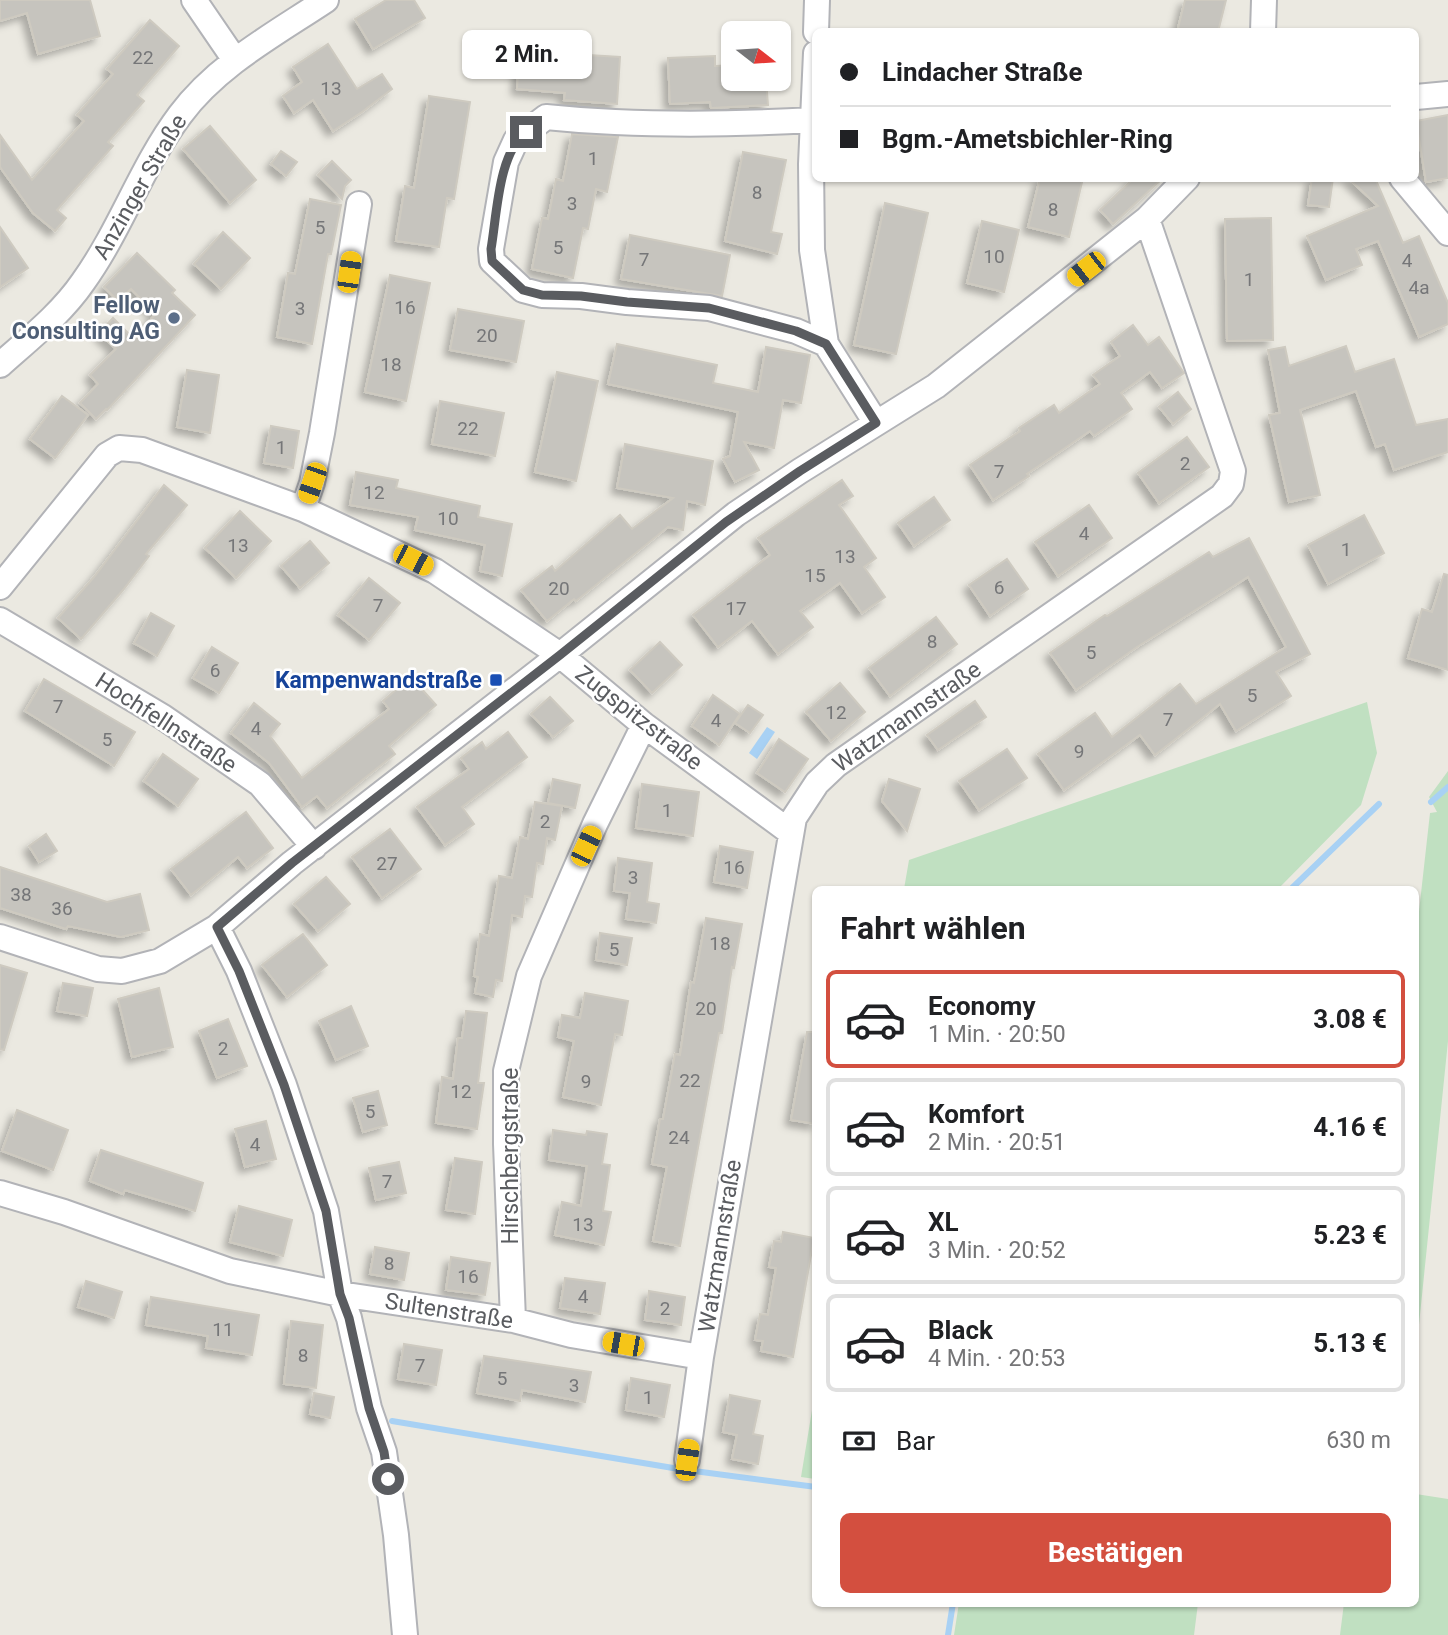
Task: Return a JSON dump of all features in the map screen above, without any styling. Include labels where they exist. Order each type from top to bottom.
[{"type":"street","points":[[194,0],[235,60]]},
{"type":"street","name":"Anzinger Straße","points":[[0,365],[69,301],[96,262],[142,175],[169,131],[204,88],[235,60],[327,0]]},
{"type":"street","points":[[816,28],[817,0]]},
{"type":"street","points":[[1263,28],[1264,0]]},
{"type":"street","points":[[1419,97],[1448,94]]},
{"type":"street","points":[[812,120],[726,125],[546,117],[516,140],[506,162],[491,249],[492,261],[523,290],[542,295],[709,308],[796,331],[826,344]]},
{"type":"street","points":[[812,149],[812,250],[826,344],[876,423]]},
{"type":"street","points":[[0,937],[98,970],[122,971],[160,961],[217,927],[314,846],[736,514],[936,386],[1147,219],[1183,182]]},
{"type":"street","points":[[1405,182],[1448,233]]},
{"type":"street","points":[[303,509],[312,483],[322,433],[359,204]]},
{"type":"street","name":"Watzmannstraße","points":[[687,1460],[701,1357],[794,818],[817,783],[836,765],[1222,496],[1231,484],[1233,471],[1147,219]]},
{"type":"street","name":"Zugspitzstraße","points":[[0,587],[107,455],[120,448],[142,450],[303,509],[435,571],[560,655],[644,725],[790,832]]},
{"type":"street","name":"Hochfellnstraße","points":[[0,620],[163,717],[260,784],[314,846]]},
{"type":"street","name":"Hirschbergstraße","points":[[513,1320],[506,1071],[533,966],[590,836],[644,725]]},
{"type":"street","points":[[217,927],[239,971],[275,1061],[326,1211],[340,1294],[349,1318],[369,1408],[384,1452],[396,1535],[405,1635]]},
{"type":"street","name":"Sultenstraße","points":[[0,1192],[230,1271],[340,1294],[513,1320],[572,1335],[701,1357]]},
{"type":"green space","points":[[1367,702],[1377,753],[1361,805],[1281,886],[905,886],[909,860]]},
{"type":"green space","points":[[1448,771],[1448,1041],[1419,1325],[1419,911],[1430,813],[1437,812],[1429,797]]},
{"type":"green space","points":[[812,1410],[812,1479],[801,1477]]},
{"type":"green space","points":[[1419,1494],[1448,1499],[1448,1635],[1340,1635],[1344,1607],[1419,1607]]},
{"type":"green space","points":[[958,1607],[1198,1607],[1194,1635],[954,1635]]},
{"type":"water","points":[[767,727],[775,732],[757,759],[749,753]]},
{"type":"building","points":[[0,0],[90,0],[100,36],[38,54],[27,13],[0,21]]},
{"type":"building","points":[[386,0],[414,0],[425,18],[373,49],[355,19]]},
{"type":"building","points":[[1185,0],[1226,0],[1219,28],[1178,28]]},
{"type":"building","points":[[150,20],[179,46],[137,95],[144,101],[108,142],[113,146],[57,210],[66,218],[55,231],[33,213],[0,167],[0,135],[32,180],[84,121],[77,115],[113,74],[107,69]]},
{"type":"building","points":[[328,44],[357,89],[382,74],[392,89],[333,131],[313,100],[294,113],[283,96],[302,82],[293,67]]},
{"type":"building","points":[[520,46],[573,49],[572,54],[620,57],[617,104],[564,100],[565,93],[517,89]]},
{"type":"building","points":[[715,56],[715,66],[721,66],[721,91],[767,91],[768,105],[711,108],[710,102],[670,104],[668,58]]},
{"type":"building","points":[[429,96],[470,102],[454,199],[447,198],[439,247],[396,241],[405,186],[414,188]]},
{"type":"building","points":[[1448,115],[1448,178],[1426,182],[1419,139],[1419,120]]},
{"type":"building","points":[[210,126],[256,180],[230,203],[183,149]]},
{"type":"building","points":[[572,134],[618,137],[607,192],[596,189],[588,229],[583,228],[573,278],[532,269],[542,218],[548,219],[556,179],[563,181]]},
{"type":"building","points":[[281,151],[297,162],[286,176],[271,164]]},
{"type":"building","points":[[743,152],[786,160],[771,232],[782,234],[777,254],[725,241]]},
{"type":"building","points":[[332,161],[351,180],[345,186],[342,199],[318,175]]},
{"type":"building","points":[[1039,182],[1082,182],[1069,237],[1028,227]]},
{"type":"building","points":[[1130,182],[1159,182],[1113,224],[1100,210]]},
{"type":"building","points":[[1311,182],[1332,182],[1329,207],[1308,205]]},
{"type":"building","points":[[1352,182],[1377,182],[1403,243],[1419,236],[1448,303],[1448,324],[1419,337],[1378,241],[1356,249],[1362,265],[1326,280],[1307,236],[1378,206]]},
{"type":"building","points":[[310,199],[341,205],[331,254],[328,254],[312,344],[277,337],[288,273],[295,274]]},
{"type":"building","points":[[885,203],[928,213],[896,354],[854,345]]},
{"type":"building","points":[[1271,218],[1273,340],[1227,341],[1225,219]]},
{"type":"building","points":[[982,221],[1019,230],[1004,292],[967,283]]},
{"type":"building","points":[[0,227],[28,268],[0,287]]},
{"type":"building","points":[[223,232],[250,258],[221,289],[194,264]]},
{"type":"building","points":[[630,235],[730,255],[722,296],[621,279]]},
{"type":"building","points":[[137,253],[175,290],[172,293],[195,315],[96,419],[80,403],[98,384],[90,375],[116,349],[99,333],[113,318],[133,338],[156,314],[131,289],[118,301],[104,287]]},
{"type":"building","points":[[390,275],[430,283],[406,401],[365,392]]},
{"type":"building","points":[[458,309],[524,321],[516,362],[450,350]]},
{"type":"building","points":[[1133,325],[1148,345],[1159,337],[1184,373],[1162,388],[1150,372],[1121,393],[1132,409],[1094,436],[1090,431],[993,500],[970,465],[1054,405],[1059,413],[1100,384],[1093,375],[1120,356],[1111,342]]},
{"type":"building","points":[[617,344],[717,365],[713,383],[758,392],[766,347],[810,355],[801,403],[783,400],[774,448],[744,442],[759,470],[735,482],[723,459],[730,456],[738,412],[608,384]]},
{"type":"building","points":[[1346,346],[1355,372],[1394,359],[1416,425],[1448,419],[1448,452],[1394,470],[1385,444],[1376,447],[1356,391],[1300,410],[1320,495],[1289,502],[1269,415],[1280,413],[1268,350],[1285,347],[1289,366]]},
{"type":"building","points":[[187,370],[219,375],[210,433],[177,427]]},
{"type":"building","points":[[557,372],[598,381],[576,481],[535,472]]},
{"type":"building","points":[[1178,392],[1191,409],[1173,424],[1159,407]]},
{"type":"building","points":[[62,396],[88,415],[55,458],[30,439]]},
{"type":"building","points":[[440,401],[504,413],[495,456],[432,444]]},
{"type":"building","points":[[271,426],[299,431],[293,468],[264,463]]},
{"type":"building","points":[[1187,437],[1209,467],[1159,503],[1138,473]]},
{"type":"building","points":[[625,444],[713,461],[705,505],[687,501],[683,530],[668,527],[547,621],[521,590],[552,566],[555,571],[620,515],[632,529],[673,498],[617,488]]},
{"type":"building","points":[[356,472],[398,480],[396,488],[480,506],[478,517],[512,524],[502,576],[480,571],[485,545],[415,530],[418,517],[350,505]]},
{"type":"building","points":[[842,480],[853,496],[839,505],[876,558],[864,567],[885,597],[862,613],[840,583],[800,611],[813,627],[778,654],[752,621],[718,647],[693,615],[770,555],[758,538]]},
{"type":"building","points":[[164,485],[187,505],[146,554],[149,556],[123,590],[81,639],[58,618],[94,577]]},
{"type":"building","points":[[934,497],[950,520],[914,546],[898,523]]},
{"type":"building","points":[[1089,505],[1112,538],[1058,576],[1035,542]]},
{"type":"building","points":[[240,511],[271,541],[236,578],[205,548]]},
{"type":"building","points":[[1364,515],[1384,553],[1328,584],[1308,545]]},
{"type":"building","points":[[1249,538],[1310,654],[1276,672],[1291,696],[1236,731],[1220,704],[1155,755],[1140,735],[1064,790],[1038,754],[1095,713],[1112,737],[1180,684],[1196,704],[1286,647],[1248,577],[1137,647],[1076,690],[1050,653],[1105,615],[1209,552],[1213,557]]},
{"type":"building","points":[[310,541],[329,563],[300,588],[281,566]]},
{"type":"building","points":[[1007,559],[1028,589],[990,616],[969,585]]},
{"type":"building","points":[[1444,574],[1448,575],[1448,670],[1408,658],[1422,609],[1432,612]]},
{"type":"building","points":[[369,578],[400,603],[369,640],[338,615]]},
{"type":"building","points":[[151,613],[174,626],[157,656],[134,643]]},
{"type":"building","points":[[936,617],[957,644],[890,696],[869,668]]},
{"type":"building","points":[[660,642],[682,665],[652,693],[630,670]]},
{"type":"building","points":[[212,647],[238,663],[219,693],[193,678]]},
{"type":"building","points":[[411,677],[436,705],[389,746],[395,754],[327,808],[317,796],[302,807],[269,763],[231,733],[254,703],[280,724],[270,736],[302,778],[389,709],[383,701]]},
{"type":"building","points":[[44,679],[135,732],[114,766],[25,711]]},
{"type":"building","points":[[840,683],[865,712],[831,741],[806,712]]},
{"type":"building","points":[[713,695],[740,714],[719,745],[692,726]]},
{"type":"building","points":[[550,697],[573,721],[553,737],[531,714]]},
{"type":"building","points":[[975,701],[986,717],[938,750],[927,735]]},
{"type":"building","points":[[748,705],[763,715],[750,733],[735,723]]},
{"type":"building","points":[[508,732],[527,757],[462,807],[474,824],[445,845],[417,807],[469,769],[461,758],[482,742],[486,749]]},
{"type":"building","points":[[779,739],[808,759],[785,792],[757,773]]},
{"type":"building","points":[[1007,749],[1027,778],[979,810],[959,781]]},
{"type":"building","points":[[163,754],[198,779],[178,806],[144,781]]},
{"type":"building","points":[[553,779],[580,785],[575,808],[548,803]]},
{"type":"building","points":[[889,779],[920,789],[907,831],[882,801]]},
{"type":"building","points":[[642,784],[699,792],[693,836],[636,828]]},
{"type":"building","points":[[535,802],[562,806],[555,840],[547,838],[543,864],[537,863],[532,897],[525,896],[522,917],[512,915],[502,981],[496,980],[493,997],[475,993],[478,977],[474,976],[480,934],[489,936],[499,876],[512,878],[520,837],[528,839]]},
{"type":"building","points":[[246,812],[273,848],[247,868],[238,857],[191,895],[171,869]]},
{"type":"building","points":[[390,829],[421,869],[382,898],[352,857]]},
{"type":"building","points":[[46,834],[57,851],[39,862],[29,846]]},
{"type":"building","points":[[720,846],[753,852],[747,888],[714,882]]},
{"type":"building","points":[[618,858],[652,863],[647,902],[659,904],[656,923],[626,919],[630,893],[614,891]]},
{"type":"building","points":[[0,867],[107,902],[140,894],[149,930],[121,937],[68,926],[66,929],[0,908]]},
{"type":"building","points":[[326,877],[350,904],[318,931],[294,904]]},
{"type":"building","points":[[706,918],[742,924],[680,1246],[653,1241],[667,1167],[652,1164],[675,1054],[680,1055],[691,982],[694,983]]},
{"type":"building","points":[[600,933],[632,938],[627,965],[596,960]]},
{"type":"building","points":[[303,934],[327,965],[287,997],[262,965]]},
{"type":"building","points":[[0,965],[27,973],[4,1050],[0,1049]]},
{"type":"building","points":[[63,983],[93,988],[87,1016],[57,1011]]},
{"type":"building","points":[[159,988],[173,1047],[132,1057],[118,999]]},
{"type":"building","points":[[585,993],[628,1001],[622,1035],[615,1034],[601,1105],[563,1097],[574,1041],[558,1037],[562,1015],[580,1018]]},
{"type":"building","points":[[351,1006],[368,1046],[336,1060],[319,1021]]},
{"type":"building","points":[[466,1011],[487,1013],[478,1083],[484,1083],[477,1129],[436,1123],[442,1077],[453,1079],[458,1038],[462,1038]]},
{"type":"building","points":[[228,1019],[247,1066],[217,1078],[199,1031]]},
{"type":"building","points":[[807,1032],[812,1032],[812,1123],[791,1120]]},
{"type":"building","points":[[378,1091],[387,1125],[363,1132],[353,1098]]},
{"type":"building","points":[[17,1110],[68,1130],[53,1170],[2,1151]]},
{"type":"building","points":[[266,1121],[276,1159],[245,1167],[235,1129]]},
{"type":"building","points":[[553,1130],[586,1135],[587,1131],[607,1134],[602,1164],[610,1165],[603,1211],[611,1212],[604,1245],[555,1235],[562,1202],[581,1206],[587,1166],[549,1160]]},
{"type":"building","points":[[101,1150],[203,1183],[195,1211],[125,1190],[123,1194],[90,1181]]},
{"type":"building","points":[[455,1158],[482,1162],[475,1214],[446,1210]]},
{"type":"building","points":[[399,1162],[406,1193],[376,1200],[369,1168]]},
{"type":"building","points":[[239,1206],[292,1220],[283,1256],[230,1242]]},
{"type":"building","points":[[783,1232],[812,1238],[793,1357],[761,1351],[763,1341],[755,1340],[760,1314],[768,1315],[776,1268],[769,1267],[774,1241],[781,1242]]},
{"type":"building","points":[[375,1247],[409,1253],[404,1280],[370,1274]]},
{"type":"building","points":[[451,1257],[490,1263],[485,1295],[446,1290]]},
{"type":"building","points":[[565,1278],[605,1283],[600,1314],[560,1308]]},
{"type":"building","points":[[86,1281],[122,1292],[114,1318],[78,1307]]},
{"type":"building","points":[[649,1291],[685,1297],[681,1325],[645,1320]]},
{"type":"building","points":[[151,1297],[259,1315],[252,1355],[206,1348],[208,1336],[146,1325]]},
{"type":"building","points":[[291,1321],[323,1325],[316,1388],[284,1384]]},
{"type":"building","points":[[404,1344],[442,1350],[436,1385],[398,1379]]},
{"type":"building","points":[[484,1356],[591,1372],[585,1402],[522,1390],[520,1401],[477,1393]]},
{"type":"building","points":[[631,1378],[670,1385],[664,1417],[626,1410]]},
{"type":"building","points":[[314,1393],[334,1397],[330,1418],[310,1414]]},
{"type":"building","points":[[730,1395],[760,1401],[753,1434],[763,1436],[758,1464],[732,1459],[737,1435],[723,1432]]},
{"type":"waterway","points":[[1431,802],[1448,787]]},
{"type":"waterway","points":[[1294,886],[1379,804]]},
{"type":"waterway","points":[[392,1421],[679,1469]]},
{"type":"waterway","points":[[694,1471],[812,1486]]},
{"type":"waterway","points":[[948,1635],[952,1607]]},
{"type":"place","name":"Fellow Consulting AG","points":[[174,318]]},
{"type":"place","name":"Kampenwandstraße","points":[[496,680]]},
{"type":"route","points":[[388,1479],[384,1452],[369,1408],[349,1318],[340,1294],[326,1211],[284,1085],[239,971],[217,927],[292,863],[736,514],[876,423],[826,344],[796,331],[709,308],[542,295],[523,290],[492,261],[491,249],[506,162],[516,140],[526,132]]}]
